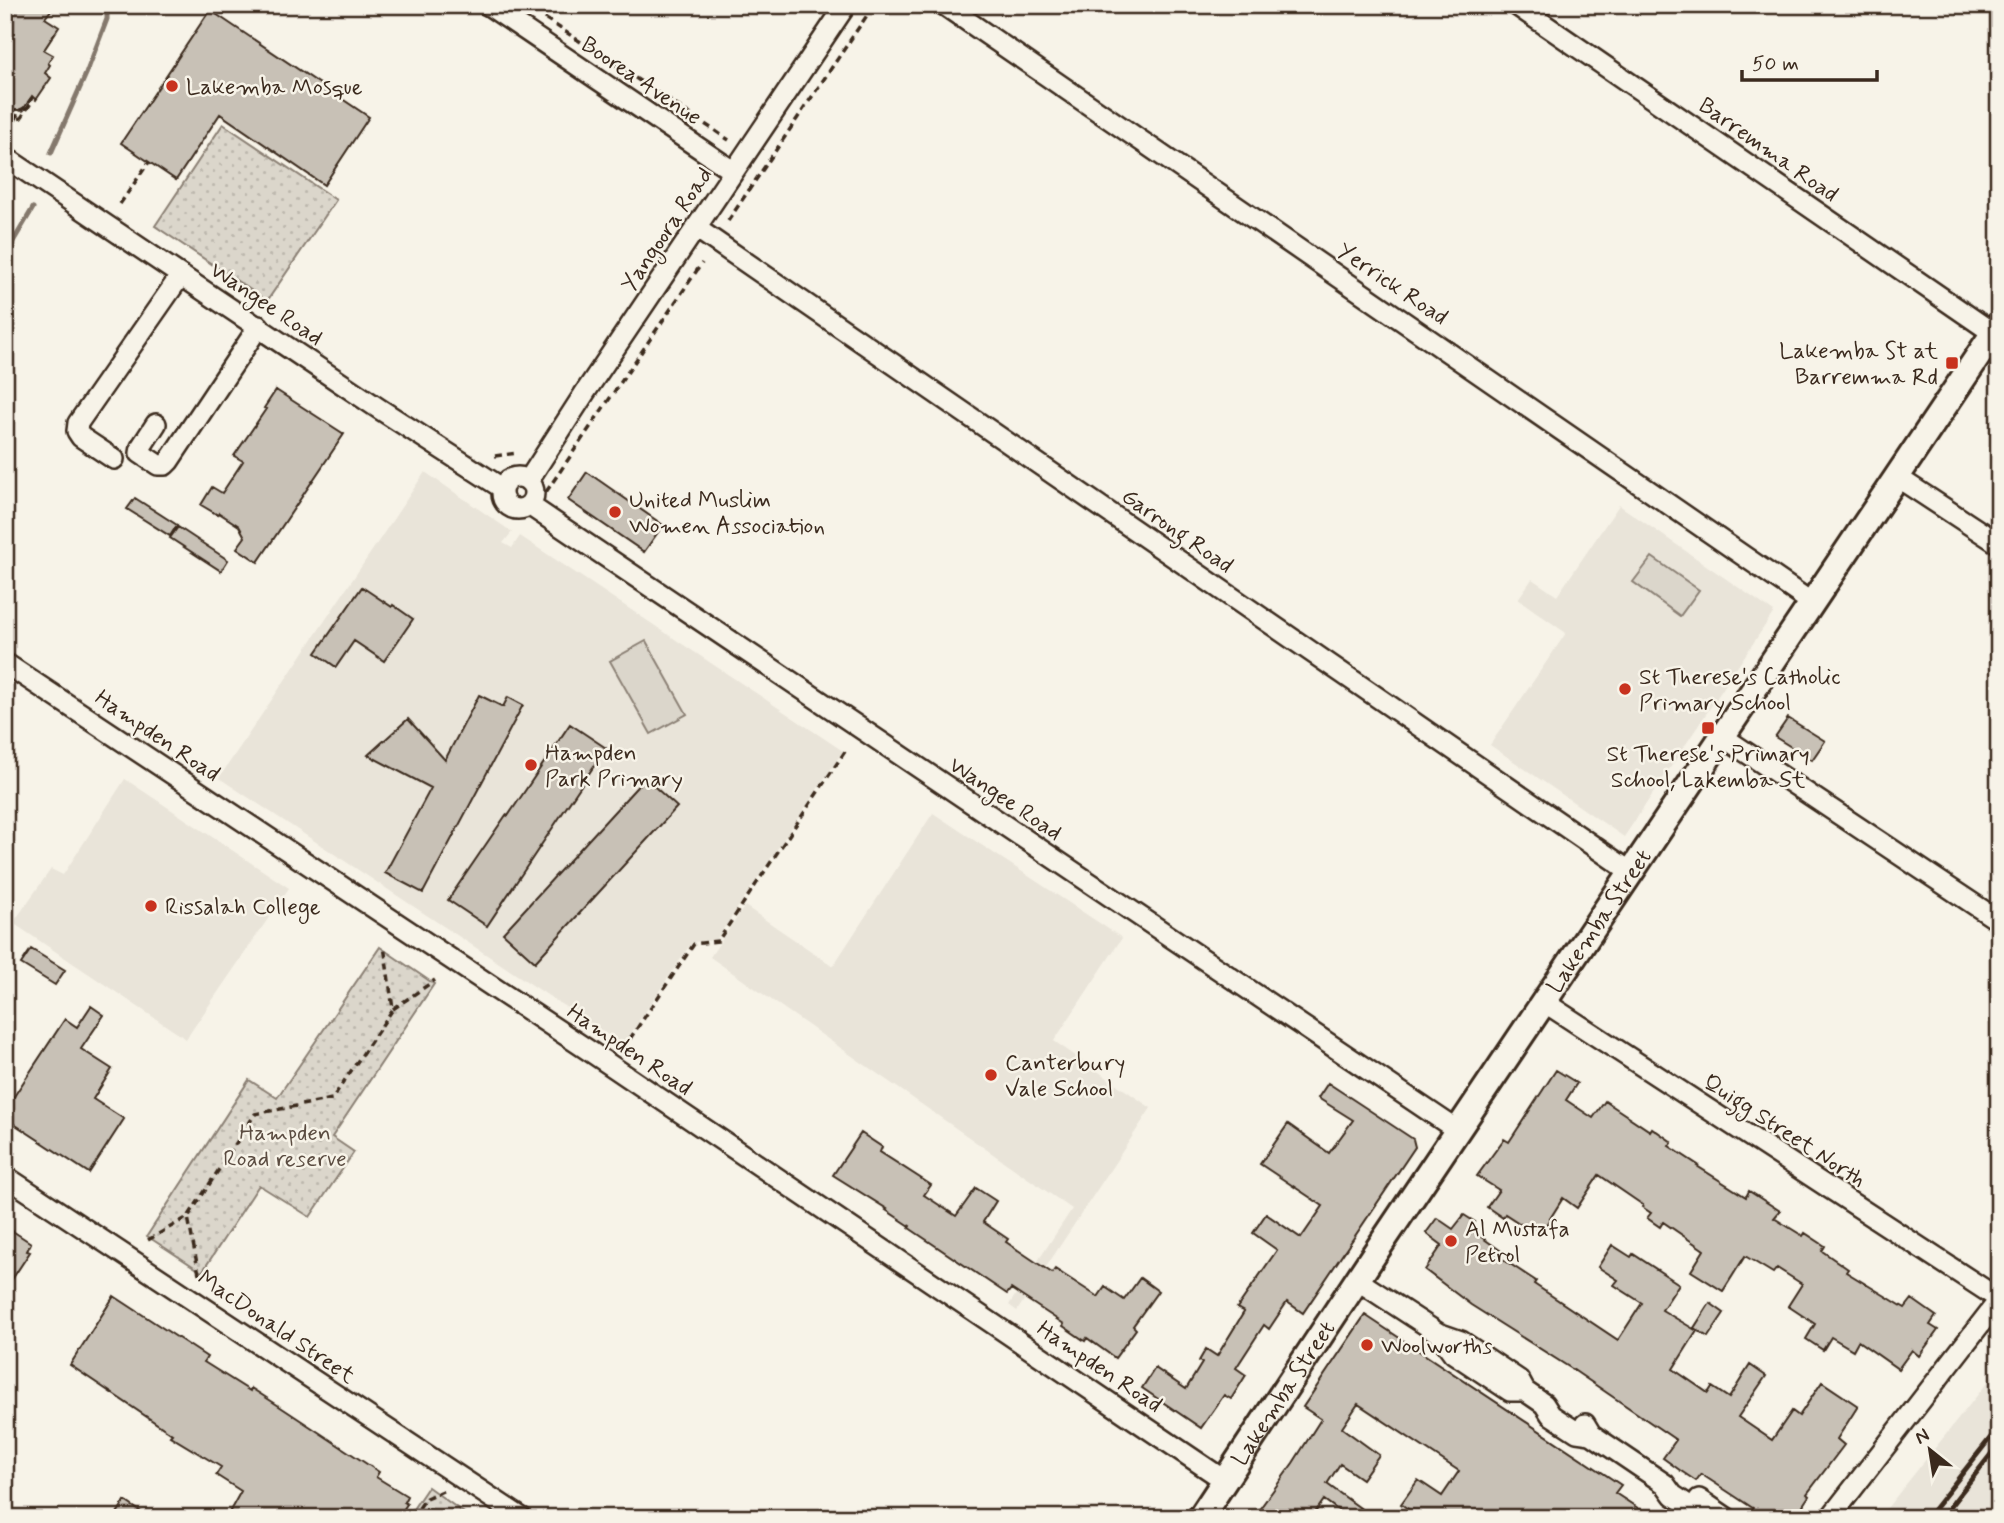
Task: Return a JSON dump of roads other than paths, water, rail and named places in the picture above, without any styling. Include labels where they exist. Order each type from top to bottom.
[{"type":"main road","name":"Lakemba Street","points":[[1200,1518],[1457,1130],[1996,329]]},
{"type":"street","name":"Boorea Avenue","points":[[488,5],[733,171]]},
{"type":"street","name":"Yangoora Road","points":[[528,481],[846,5]]},
{"type":"street","name":"Yerrick Road","points":[[944,5],[1812,603]]},
{"type":"street","name":"Barremma Road","points":[[1516,5],[1996,329]]},
{"type":"street","name":"Wangee Road","points":[[5,157],[502,488]]},
{"type":"street","name":"Garrong Road","points":[[696,228],[1631,872]]},
{"type":"street","points":[[114,459],[82,437],[77,431],[78,423],[181,275]]},
{"type":"street","points":[[156,424],[140,453],[161,466],[169,461],[259,326]]},
{"type":"street","points":[[1897,477],[1999,544]]},
{"type":"street","points":[[513,478],[528,481],[534,492],[532,501],[519,509],[509,507],[503,499],[502,488],[513,478]]},
{"type":"street","name":"Wangee Road","points":[[529,505],[1457,1130]]},
{"type":"street","name":"Hampden Road","points":[[5,663],[617,1069],[1224,1480]]},
{"type":"street","points":[[1723,737],[1999,920]]},
{"type":"street","name":"Quigg Street North","points":[[1544,1002],[1999,1300]]},
{"type":"street","name":"MacDonald Street","points":[[5,1175],[522,1518]]},
{"type":"street","points":[[1357,1280],[1438,1333],[1453,1353],[1500,1385],[1510,1391],[1525,1391],[1544,1404],[1551,1415],[1577,1432],[1591,1434],[1665,1484],[1673,1495],[1708,1518]]},
{"type":"street","points":[[1830,1518],[1999,1300]]},
{"type":"street","points":[[1665,1484],[1680,1486],[1727,1518]]},
{"type":"waterway","points":[[51,153],[107,19],[107,5]]},
{"type":"waterway","points":[[5,255],[33,208]]},
{"type":"railway","points":[[1927,1518],[1999,1427]]},
{"type":"railway","points":[[1941,1518],[1999,1444]]},
{"type":"place","name":"Lakemba Mosque","points":[[172,86]]},
{"type":"place","name":"Lakemba St at Barremma Rd","points":[[1952,363]]},
{"type":"place","name":"United Muslim Women Association","points":[[615,512]]},
{"type":"place","name":"St Therese's Catholic Primary School","points":[[1625,689]]},
{"type":"place","name":"St Therese's Primary School, Lakemba St","points":[[1708,728]]},
{"type":"place","name":"Hampden Park Primary","points":[[531,765]]},
{"type":"place","name":"Rissalah College","points":[[151,906]]},
{"type":"place","name":"Canterbury Vale School","points":[[991,1075]]},
{"type":"place","name":"Al Mustafa Petrol","points":[[1451,1241]]},
{"type":"place","name":"Woolworths","points":[[1367,1345]]},
{"type":"park label","name":"Hampden Road reserve","points":[[285,1145]]}]
